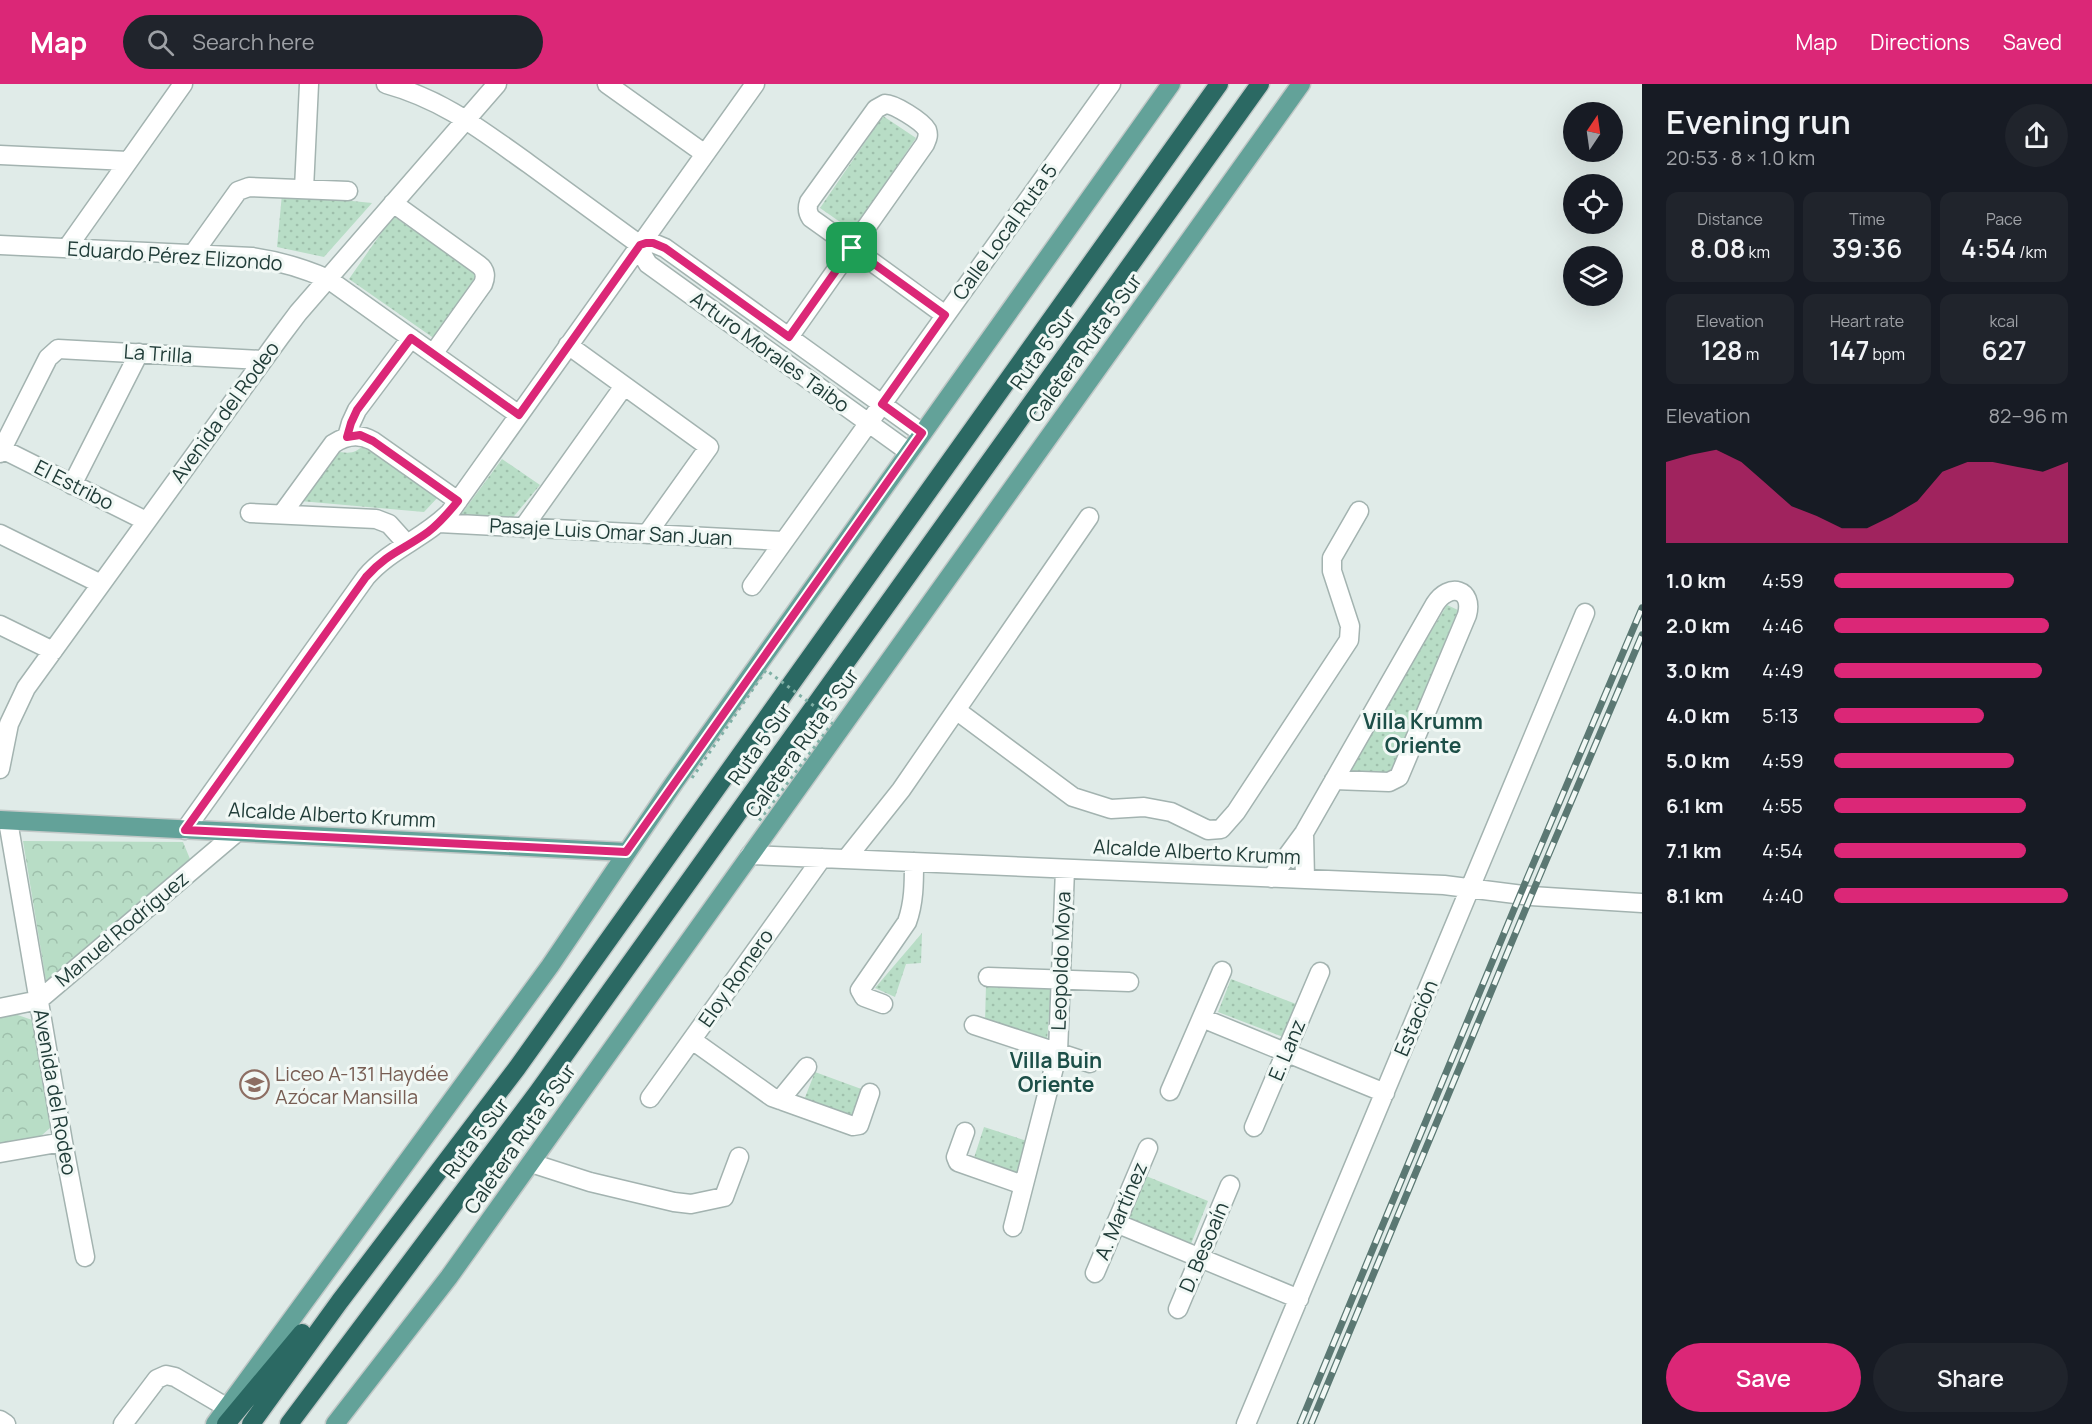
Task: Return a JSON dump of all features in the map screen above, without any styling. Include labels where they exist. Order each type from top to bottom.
[{"type":"highway","name":"Ruta 5 Sur","points":[[251,1424],[295,1362],[517,1068],[1219,84]]},
{"type":"highway","name":"Ruta 5 Sur","points":[[289,1424],[545,1082],[1260,84]]},
{"type":"highway","points":[[226,1416],[410,1209]]},
{"type":"highway","points":[[303,1424],[354,1338]]},
{"type":"main road","points":[[215,1424],[226,1416],[499,1037],[626,852],[1171,84]]},
{"type":"main road","name":"Caletera Ruta 5 Sur","points":[[335,1424],[417,1320],[531,1162],[1301,84]]},
{"type":"main road","name":"Alcalde Alberto Krumm","points":[[4,820],[626,852]]},
{"type":"street","points":[[67,248],[183,84]]},
{"type":"street","points":[[304,189],[309,84]]},
{"type":"street","name":"Arturo Morales Taibo","points":[[386,84],[428,98],[466,120],[640,245],[648,264],[909,452]]},
{"type":"street","name":"Avenida del Rodeo","points":[[0,769],[6,736],[6,712],[26,688],[298,313],[497,84]]},
{"type":"street","points":[[185,830],[366,577],[382,561],[439,523],[458,501],[755,84]]},
{"type":"street","name":"Calle Local Ruta 5","points":[[752,585],[1111,84]]},
{"type":"street","points":[[615,86],[705,154]]},
{"type":"street","points":[[789,337],[852,248],[925,144],[928,135],[925,127],[894,105],[885,104],[880,106],[810,202],[807,211],[811,218],[852,248],[945,315]]},
{"type":"street","points":[[0,155],[128,161]]},
{"type":"street","points":[[193,254],[238,191],[243,188],[348,191]]},
{"type":"street","points":[[393,204],[479,265],[486,275],[483,284],[433,354]]},
{"type":"street","name":"Arturo Morales Taibo","points":[[640,245],[653,243],[665,248],[922,433]]},
{"type":"street","name":"Eduardo Pérez Elizondo","points":[[0,245],[270,260],[308,270],[328,279],[519,415]]},
{"type":"street","points":[[347,437],[357,410],[411,338]]},
{"type":"street","points":[[568,345],[709,447],[647,534]]},
{"type":"street","name":"La Trilla","points":[[1,451],[48,358],[54,351],[63,348],[262,360]]},
{"type":"street","points":[[72,484],[139,353]]},
{"type":"street","points":[[523,528],[624,386]]},
{"type":"street","points":[[282,514],[330,448],[347,437],[360,435],[373,441],[458,501]]},
{"type":"street","name":"El Estribo","points":[[1,451],[146,521]]},
{"type":"street","points":[[956,710],[1073,797],[1111,809],[1144,807],[1171,812],[1208,830],[1221,829],[1236,812],[1349,640],[1350,626],[1332,571],[1332,558],[1359,510]]},
{"type":"street","points":[[250,513],[376,519],[389,524],[407,544]]},
{"type":"street","points":[[846,859],[901,790],[1089,517]]},
{"type":"street","name":"Pasaje Luis Omar San Juan","points":[[439,523],[783,541]]},
{"type":"street","points":[[0,534],[101,584]]},
{"type":"street","points":[[1271,878],[1304,833],[1334,780],[1439,597],[1448,591],[1464,595],[1469,604],[1467,615],[1399,777],[1389,782],[1334,780]]},
{"type":"street","name":"Estación","points":[[1246,1424],[1585,613]]},
{"type":"street","points":[[0,625],[53,651]]},
{"type":"street","name":"Avenida del Rodeo","points":[[4,820],[85,1257]]},
{"type":"street","name":"Manuel Rodríguez","points":[[0,1008],[39,1000],[236,833]]},
{"type":"street","points":[[1304,833],[1305,879]]},
{"type":"street","name":"Alcalde Alberto Krumm","points":[[750,855],[1444,885],[1531,896],[1642,903]]},
{"type":"street","name":"Eloy Romero","points":[[650,1098],[822,858]]},
{"type":"street","points":[[883,1004],[864,997],[860,990],[907,922],[913,897],[914,862]]},
{"type":"street","name":"Leopoldo Moya","points":[[1012,1227],[1058,1052],[1065,869]]},
{"type":"street","points":[[1170,1091],[1222,971]]},
{"type":"street","name":"E. Lanz","points":[[1254,1127],[1320,972]]},
{"type":"street","points":[[988,977],[1129,982]]},
{"type":"street","points":[[1202,1018],[1385,1093]]},
{"type":"street","points":[[974,1025],[1090,1063]]},
{"type":"street","points":[[692,1040],[765,1092],[780,1100],[855,1127],[859,1125],[870,1093]]},
{"type":"street","points":[[780,1100],[807,1067]]},
{"type":"street","points":[[964,1132],[956,1157],[958,1162],[1023,1185]]},
{"type":"street","points":[[0,1153],[63,1142]]},
{"type":"street","name":"A. Martínez","points":[[1095,1273],[1148,1148]]},
{"type":"street","points":[[531,1162],[590,1182],[692,1204],[724,1197],[739,1157]]},
{"type":"street","name":"D. Besoaín","points":[[1178,1309],[1230,1185]]},
{"type":"street","points":[[1116,1223],[1299,1299]]},
{"type":"street","points":[[123,1424],[157,1379],[166,1375],[175,1377],[226,1416]]},
{"type":"street","points":[[0,1420],[6,1424]]},
{"type":"path","points":[[692,778],[766,670],[834,721],[759,821]]},
{"type":"green space","points":[[883,116],[916,138],[853,231],[820,208]]},
{"type":"green space","points":[[282,194],[372,203],[324,257],[277,247]]},
{"type":"green space","points":[[393,216],[480,276],[435,339],[349,279]]},
{"type":"green space","points":[[366,443],[440,495],[424,512],[300,501],[340,452],[354,452]]},
{"type":"green space","points":[[502,459],[540,485],[510,521],[460,516]]},
{"type":"green space","points":[[1447,605],[1458,610],[1390,774],[1347,772]]},
{"type":"green space","points":[[23,841],[183,842],[190,859],[46,981]]},
{"type":"green space","points":[[922,933],[921,963],[906,964],[895,997],[875,988]]},
{"type":"green space","points":[[1231,979],[1296,1004],[1283,1037],[1218,1012]]},
{"type":"green space","points":[[986,985],[1051,987],[1047,1042],[985,1021]]},
{"type":"green space","points":[[12,1013],[35,1021],[52,1126],[40,1137],[0,1144],[0,1015]]},
{"type":"green space","points":[[815,1072],[864,1090],[853,1118],[804,1100]]},
{"type":"green space","points":[[984,1127],[1027,1141],[1016,1175],[973,1161]]},
{"type":"green space","points":[[1146,1176],[1208,1201],[1191,1244],[1129,1219]]},
{"type":"railway","points":[[1300,1424],[1642,608]]},
{"type":"railway","points":[[1311,1424],[1642,635]]},
{"type":"place","name":"Liceo A-131 Haydée Azócar Mansilla","points":[[254,1085]]},
{"type":"district","name":"Villa Krumm Oriente","points":[[1423,734]]},
{"type":"district","name":"Villa Buin Oriente","points":[[1056,1073]]},
{"type":"route","points":[[653,243],[665,248],[789,337],[852,248],[945,315],[882,404],[922,433],[626,852],[185,830],[366,577],[394,551],[428,532],[439,523],[458,501],[367,437],[353,435],[347,437],[357,410],[411,338],[519,415],[640,245],[653,243]]}]
